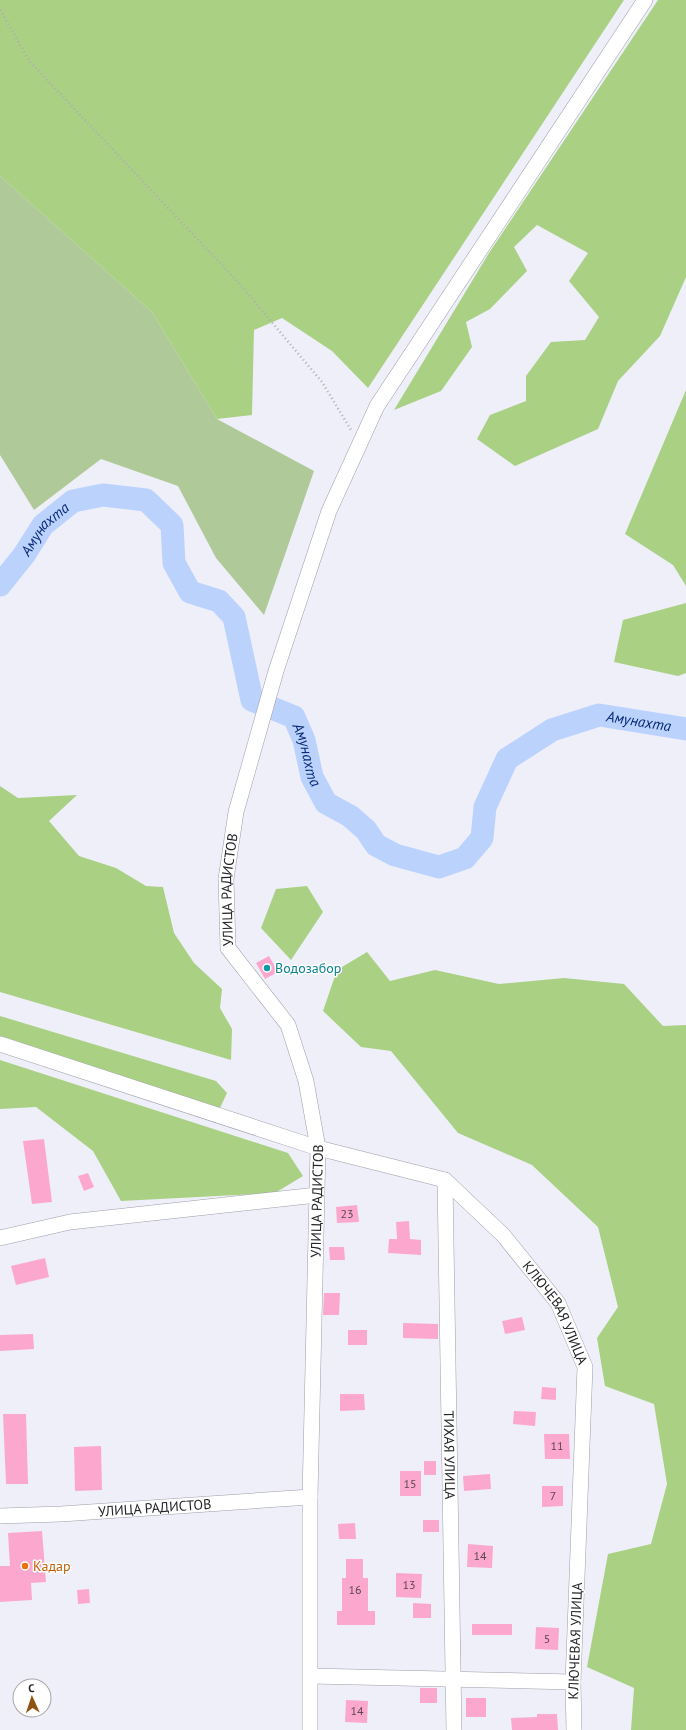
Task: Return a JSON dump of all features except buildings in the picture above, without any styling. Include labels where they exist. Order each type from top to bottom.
[{"type":"street","name":"УЛИЦА РАДИСТОВ","points":[[310,1730],[310,1497],[318,1148],[306,1081],[288,1025],[228,948],[226,879],[236,812],[276,671],[329,511],[377,406],[645,0]]},
{"type":"street","name":"КЛЮЧЕВАЯ УЛИЦА","points":[[0,1044],[318,1148],[445,1180],[504,1235],[558,1303],[585,1367],[573,1682],[574,1730]]},
{"type":"street","name":"ТИХАЯ УЛИЦА","points":[[445,1180],[454,1730]]},
{"type":"street","points":[[0,1238],[70,1222],[317,1195]]},
{"type":"street","name":"УЛИЦА РАДИСТОВ","points":[[0,1516],[61,1514],[310,1497]]},
{"type":"street","points":[[311,1676],[573,1682]]},
{"type":"path","points":[[0,10],[30,62],[238,282],[322,382],[360,444]]},
{"type":"green space","points":[[0,0],[624,0],[368,388],[332,351],[282,318],[254,330],[252,415],[217,419],[152,312],[0,176]]},
{"type":"green space","points":[[658,0],[686,0],[686,277],[660,336],[618,381],[598,429],[515,466],[477,439],[490,415],[526,401],[526,376],[551,342],[585,340],[599,317],[569,281],[588,253],[537,225],[514,247],[527,271],[490,309],[466,322],[472,347],[441,391],[394,410],[489,253]]},
{"type":"green space","points":[[0,176],[152,312],[217,419],[314,471],[264,615],[216,558],[178,486],[101,459],[34,510],[0,455]]},
{"type":"green space","points":[[686,390],[686,586],[673,565],[625,534]]},
{"type":"green space","points":[[686,603],[686,673],[678,676],[614,662],[623,620]]},
{"type":"green space","points":[[0,786],[18,798],[77,795],[49,821],[79,856],[116,868],[146,886],[163,887],[174,933],[194,963],[222,989],[220,1008],[232,1029],[231,1060],[0,992]]},
{"type":"green space","points":[[307,886],[323,912],[291,960],[261,928],[276,889]]},
{"type":"green space","points":[[367,952],[390,981],[435,970],[499,984],[564,978],[624,984],[663,1026],[686,1025],[686,1730],[631,1730],[634,1688],[587,1667],[608,1554],[651,1544],[667,1484],[654,1404],[605,1386],[597,1338],[618,1307],[598,1227],[532,1165],[458,1133],[391,1051],[361,1047],[323,1011],[337,970]]},
{"type":"green space","points":[[0,1016],[216,1081],[227,1093],[220,1108],[0,1036]]},
{"type":"green space","points":[[0,1060],[288,1153],[303,1176],[275,1193],[121,1201],[93,1151],[36,1107],[0,1109]]},
{"type":"waterway","name":"Амунахта","points":[[0,585],[24,555],[43,525],[73,501],[103,495],[146,500],[172,525],[174,563],[190,592],[219,601],[234,617],[252,700],[294,717],[304,740],[312,777],[326,803],[350,816],[366,830],[376,845],[395,855],[439,867],[465,858],[482,838],[485,807],[507,759],[552,730],[599,715],[686,729]]},
{"type":"place","name":"Водозабор","points":[[267,968]]},
{"type":"place","name":"Кадар","points":[[25,1566]]}]
